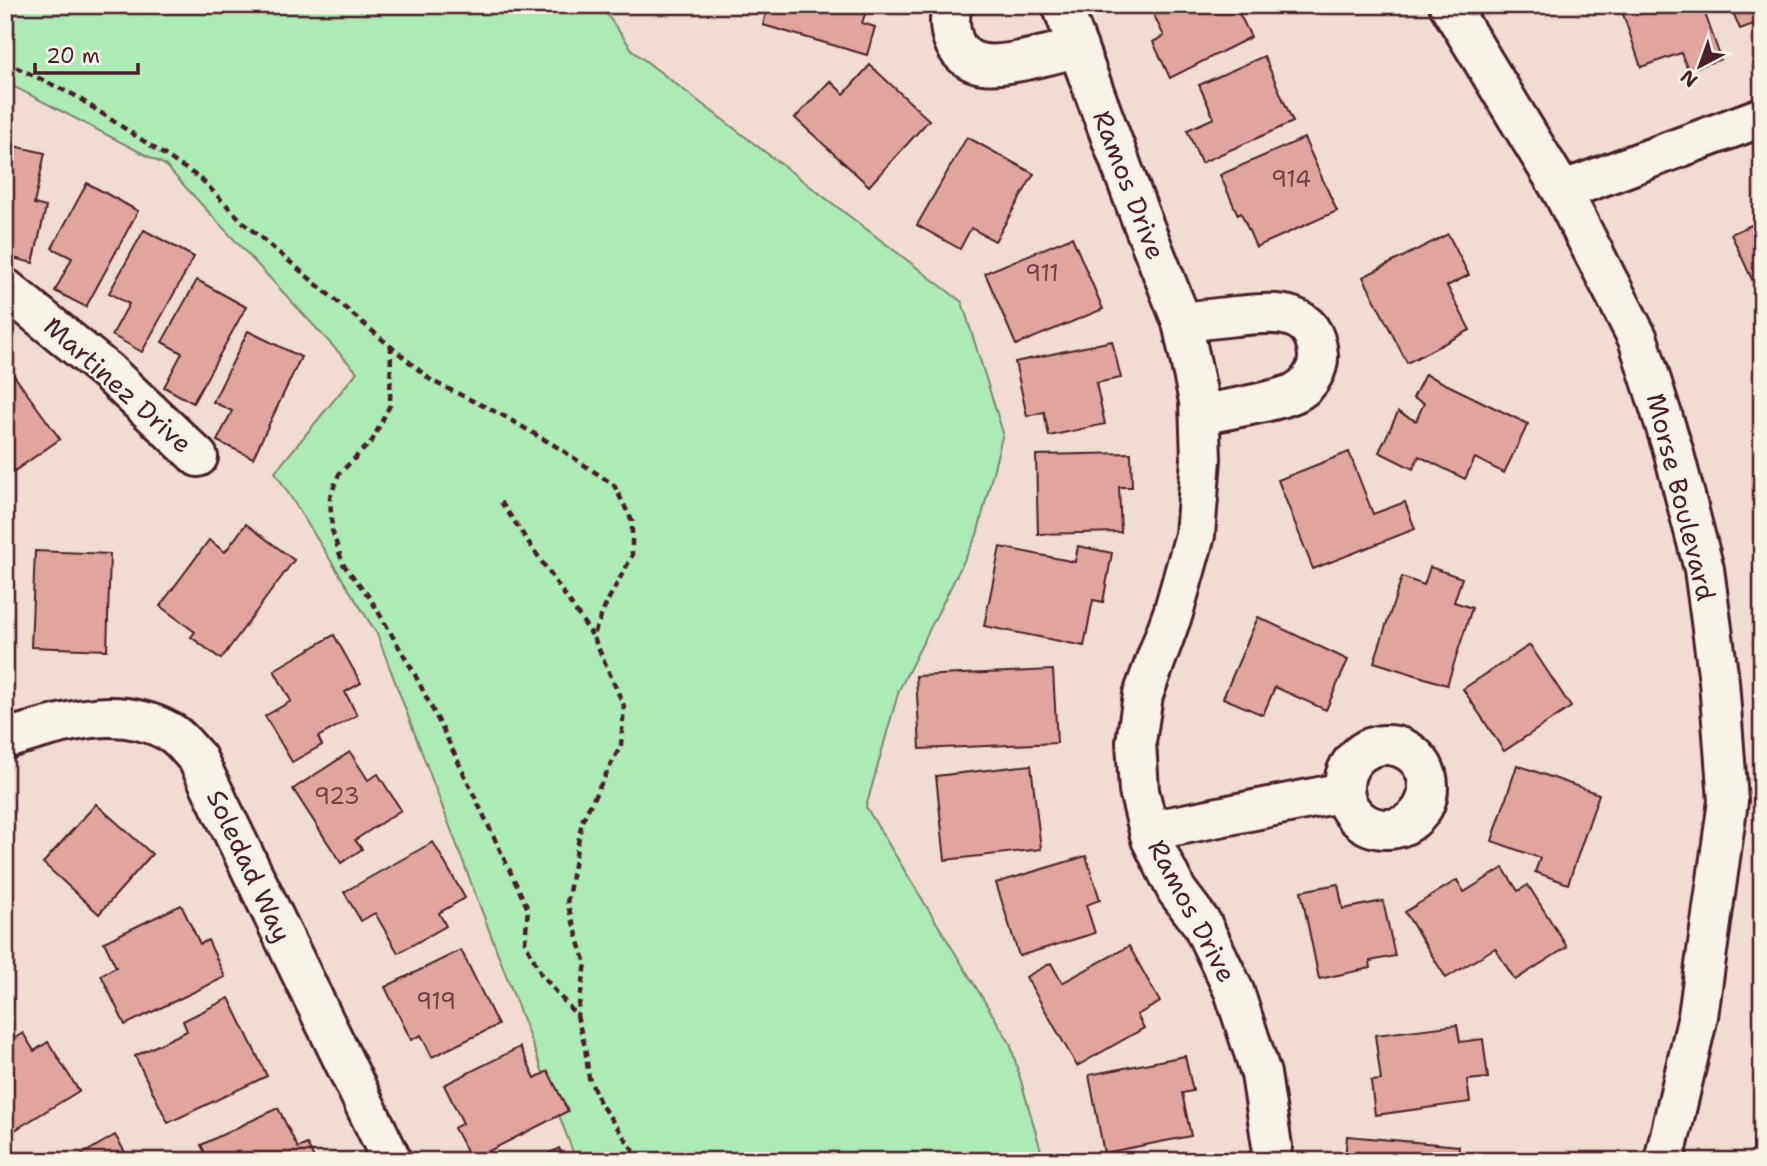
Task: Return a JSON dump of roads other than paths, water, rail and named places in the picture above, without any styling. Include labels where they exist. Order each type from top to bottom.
[{"type":"street","points":[[952,5],[948,24],[953,42],[965,57],[983,64],[1001,64],[1078,47]]},
{"type":"street","name":"Ramos Drive","points":[[1062,5],[1182,322],[1199,401],[1201,459],[1195,536],[1173,613],[1143,695],[1136,742],[1139,791],[1149,831],[1177,891],[1202,924],[1234,991],[1261,1074],[1272,1146],[1270,1161]]},
{"type":"street","name":"Morse Boulevard","points":[[1449,5],[1562,191],[1638,339],[1673,450],[1704,569],[1719,681],[1728,801],[1698,1016],[1664,1161]]},
{"type":"street","points":[[1562,191],[1762,117]]},
{"type":"street","name":"Martinez Drive","points":[[5,288],[108,372],[198,457]]},
{"type":"street","points":[[1182,322],[1272,313],[1291,315],[1307,325],[1317,342],[1318,360],[1312,378],[1298,391],[1200,415]]},
{"type":"street","name":"Soledad Way","points":[[5,739],[71,721],[113,715],[172,732],[197,758],[392,1161]]},
{"type":"street","points":[[1149,831],[1344,792]]}]
